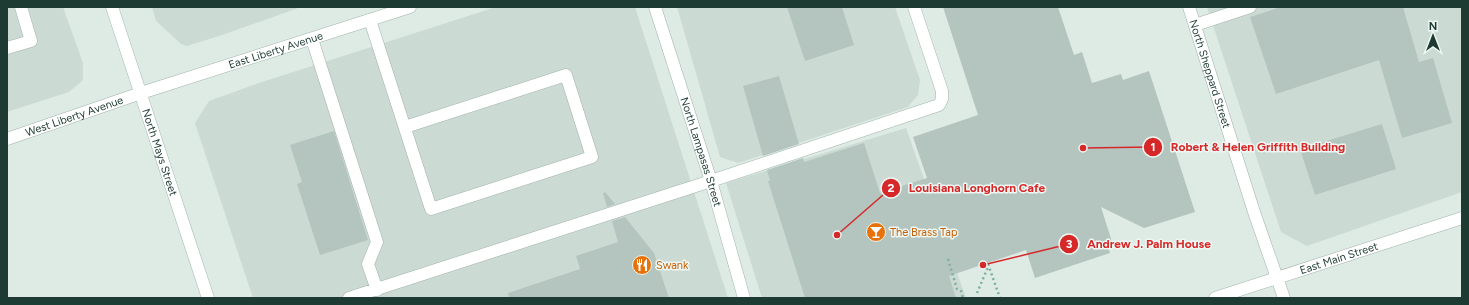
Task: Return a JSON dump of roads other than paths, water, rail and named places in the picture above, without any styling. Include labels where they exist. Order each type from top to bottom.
[{"type":"street","points":[[7,48],[31,41],[21,7]]},
{"type":"street","name":"North Mays Street","points":[[112,7],[208,298]]},
{"type":"street","name":"East Liberty Avenue","points":[[141,93],[410,7]]},
{"type":"street","name":"North Lampasas Street","points":[[655,7],[711,181],[744,298]]},
{"type":"street","points":[[349,298],[711,181],[939,105],[942,99],[942,91],[914,7]]},
{"type":"street","name":"North Sheppard Street","points":[[1189,7],[1254,212],[1284,298]]},
{"type":"street","points":[[1195,25],[1250,7]]},
{"type":"street","points":[[370,20],[404,127],[431,209],[592,157],[566,75],[404,127]]},
{"type":"street","points":[[312,38],[377,242],[368,264],[377,290]]},
{"type":"street","name":"West Liberty Avenue","points":[[7,139],[141,93]]},
{"type":"street","name":"East Main Street","points":[[1215,298],[1462,218]]},
{"type":"place","name":"Robert & Helen Griffith Building","points":[[1083,148]]},
{"type":"place","name":"The Brass Tap","points":[[876,232]]},
{"type":"place","name":"Louisiana Longhorn Cafe","points":[[837,235]]},
{"type":"place","name":"Swank","points":[[642,265]]},
{"type":"place","name":"Andrew J. Palm House","points":[[983,265]]}]
